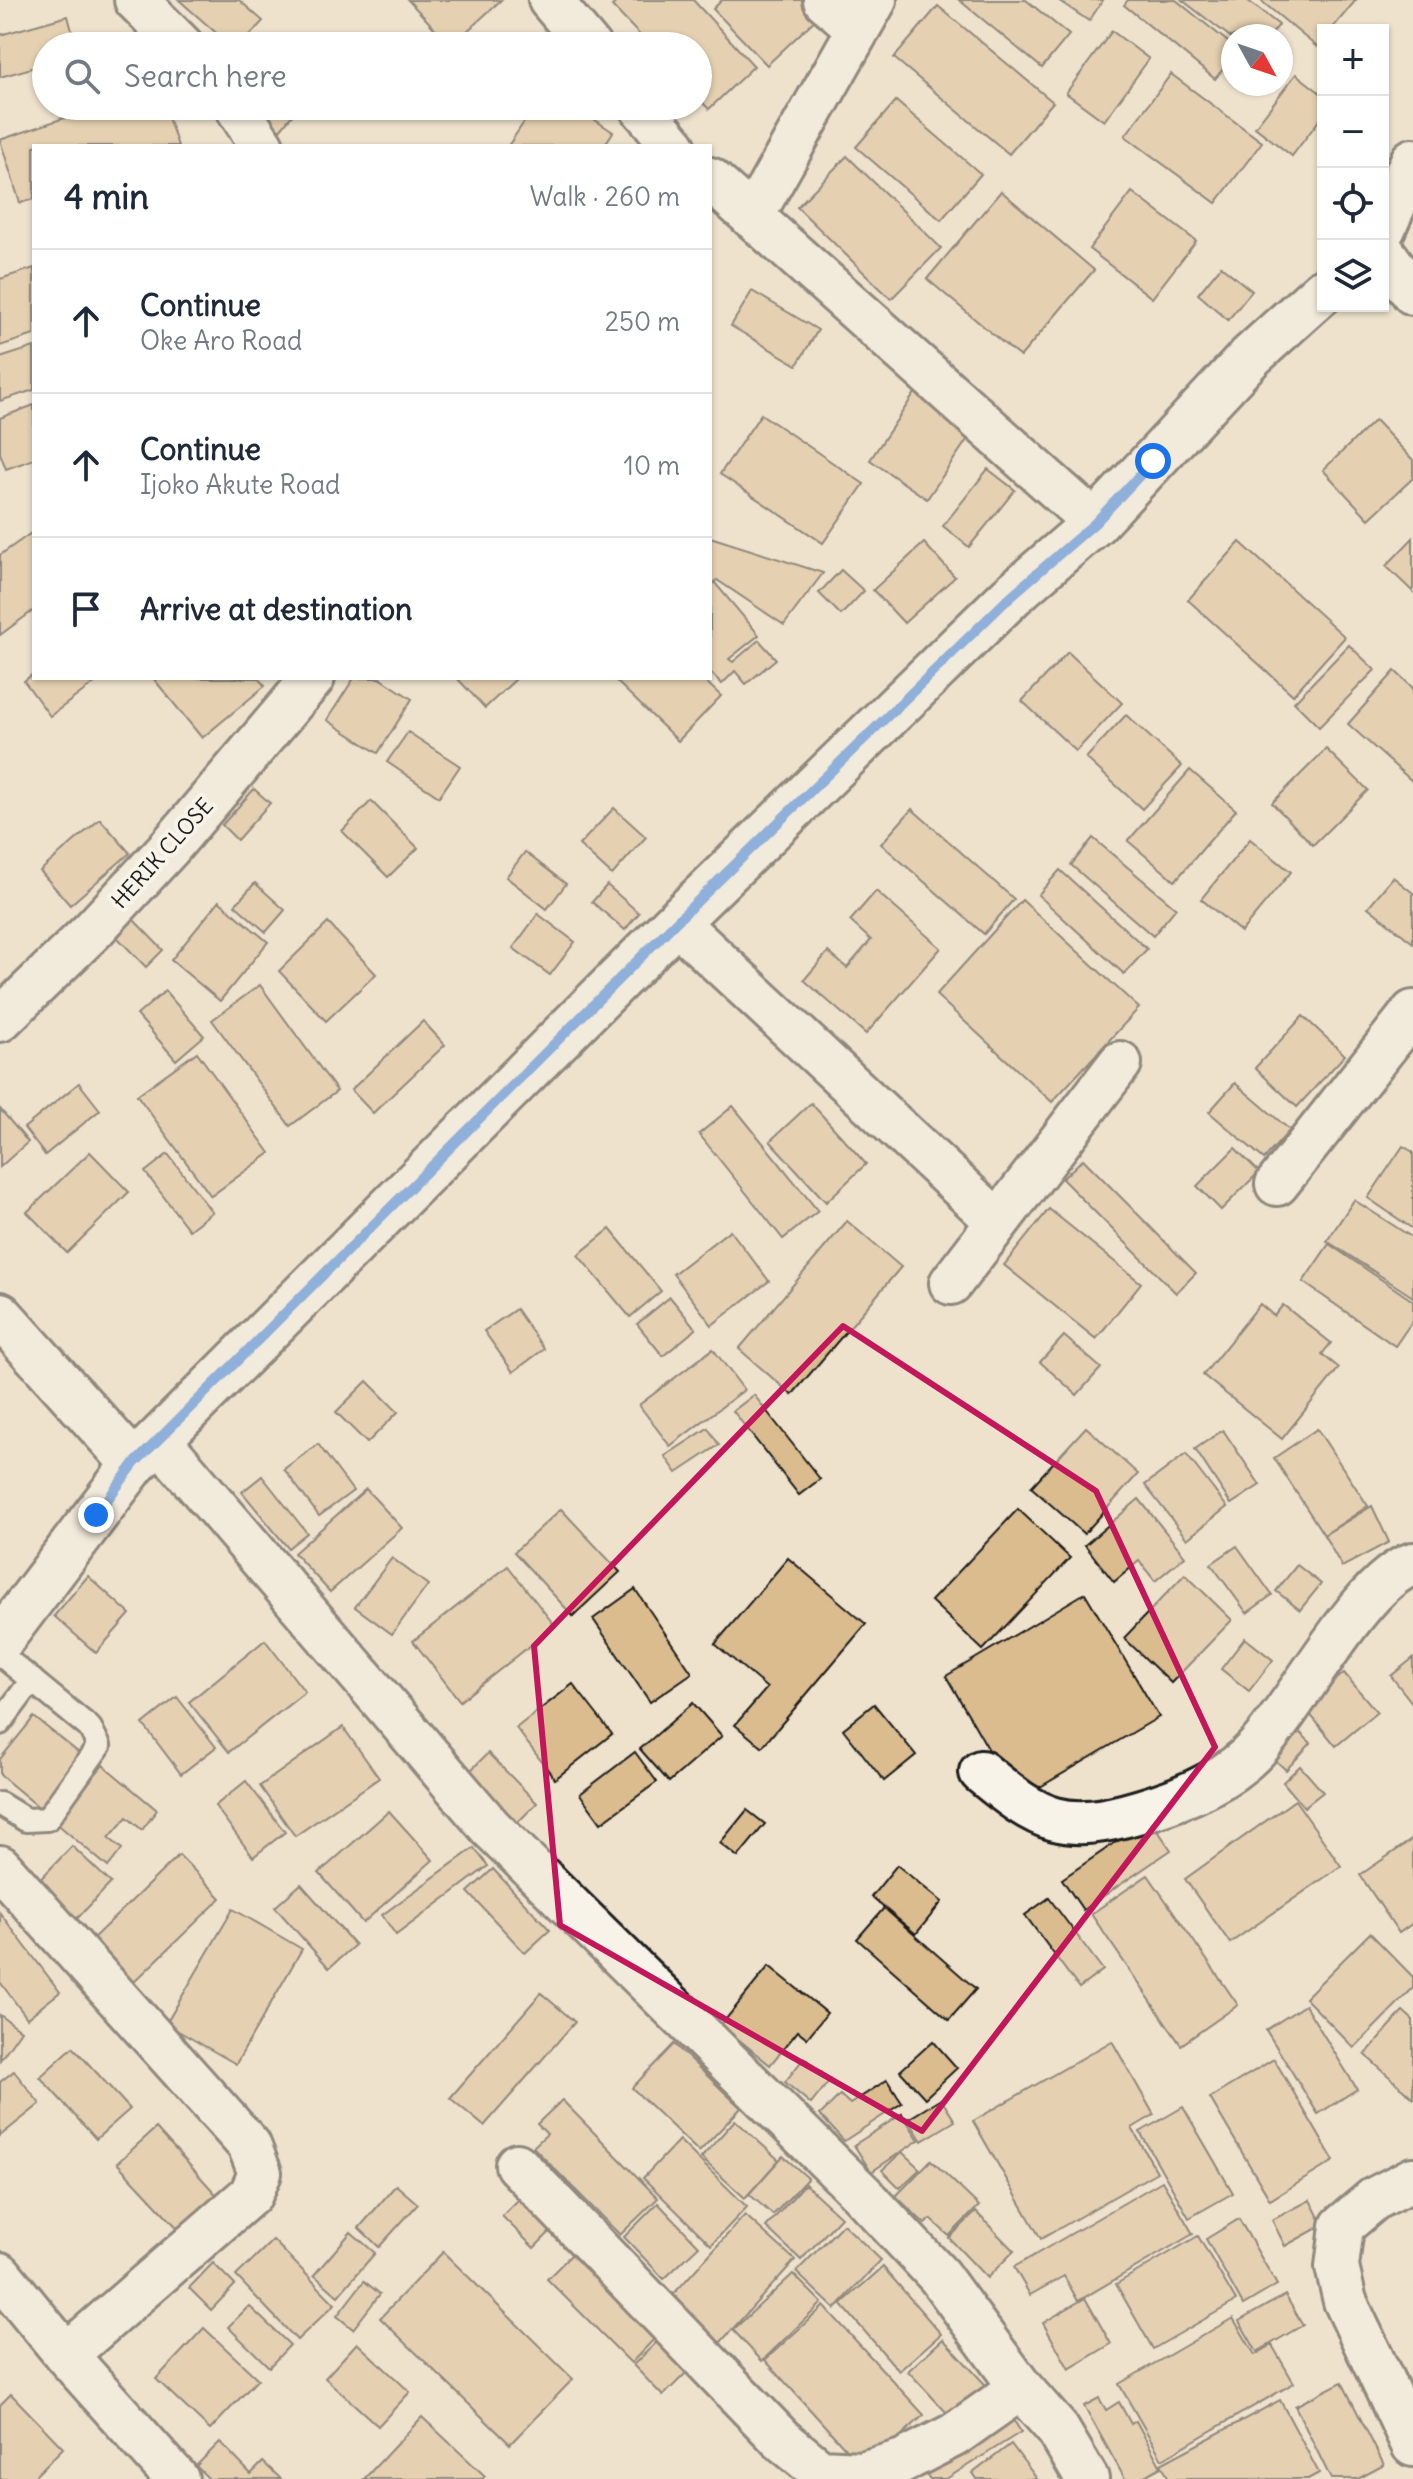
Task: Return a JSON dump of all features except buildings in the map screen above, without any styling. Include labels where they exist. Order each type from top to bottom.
[{"type":"main road","points":[[1389,215],[1413,161]]},
{"type":"main road","points":[[0,1641],[147,1453],[676,922],[1011,596],[1095,523],[1250,357],[1317,296]]},
{"type":"main road","points":[[0,1315],[147,1453]]},
{"type":"street","points":[[136,0],[168,32]]},
{"type":"street","points":[[550,0],[577,32]]},
{"type":"street","points":[[752,217],[866,14],[825,0]]},
{"type":"street","points":[[245,120],[261,144]]},
{"type":"street","points":[[652,120],[672,144]]},
{"type":"street","points":[[712,181],[1095,523]]},
{"type":"street","points":[[1389,260],[1413,293]]},
{"type":"street","name":"HERIK CLOSE","points":[[0,1020],[93,930],[159,858],[308,680]]},
{"type":"street","points":[[676,922],[997,1221]]},
{"type":"street","points":[[1277,1184],[1413,1012]]},
{"type":"street","points":[[951,1283],[1120,1063]]},
{"type":"street","points":[[147,1453],[490,1827],[862,2194],[939,2276],[1021,2388],[1058,2430],[1087,2479]]},
{"type":"street","points":[[981,1772],[1020,1804],[1063,1822],[1099,1824],[1161,1805],[1221,1779],[1257,1748],[1368,1599],[1400,1568],[1413,1564]]},
{"type":"street","points":[[0,1867],[249,2145],[260,2173],[251,2194],[66,2355]]},
{"type":"street","points":[[517,2165],[781,2439],[820,2471],[862,2473],[903,2461],[954,2435],[1021,2388]]},
{"type":"street","points":[[1413,2179],[1374,2199],[1342,2226],[1337,2267],[1345,2301],[1413,2445]]},
{"type":"street","points":[[0,2274],[66,2355],[177,2479]]},
{"type":"lane","points":[[0,1654],[90,1728],[97,1740],[98,1753],[47,1819],[26,1820],[0,1804]]},
{"type":"lane","points":[[0,1723],[32,1680]]},
{"type":"highlighted area","points":[[843,1326],[1096,1491],[1215,1747],[922,2131],[560,1925],[534,1646]]},
{"type":"route","points":[[96,1515],[134,1464],[676,922],[1011,596],[1095,523],[1153,461]]}]
